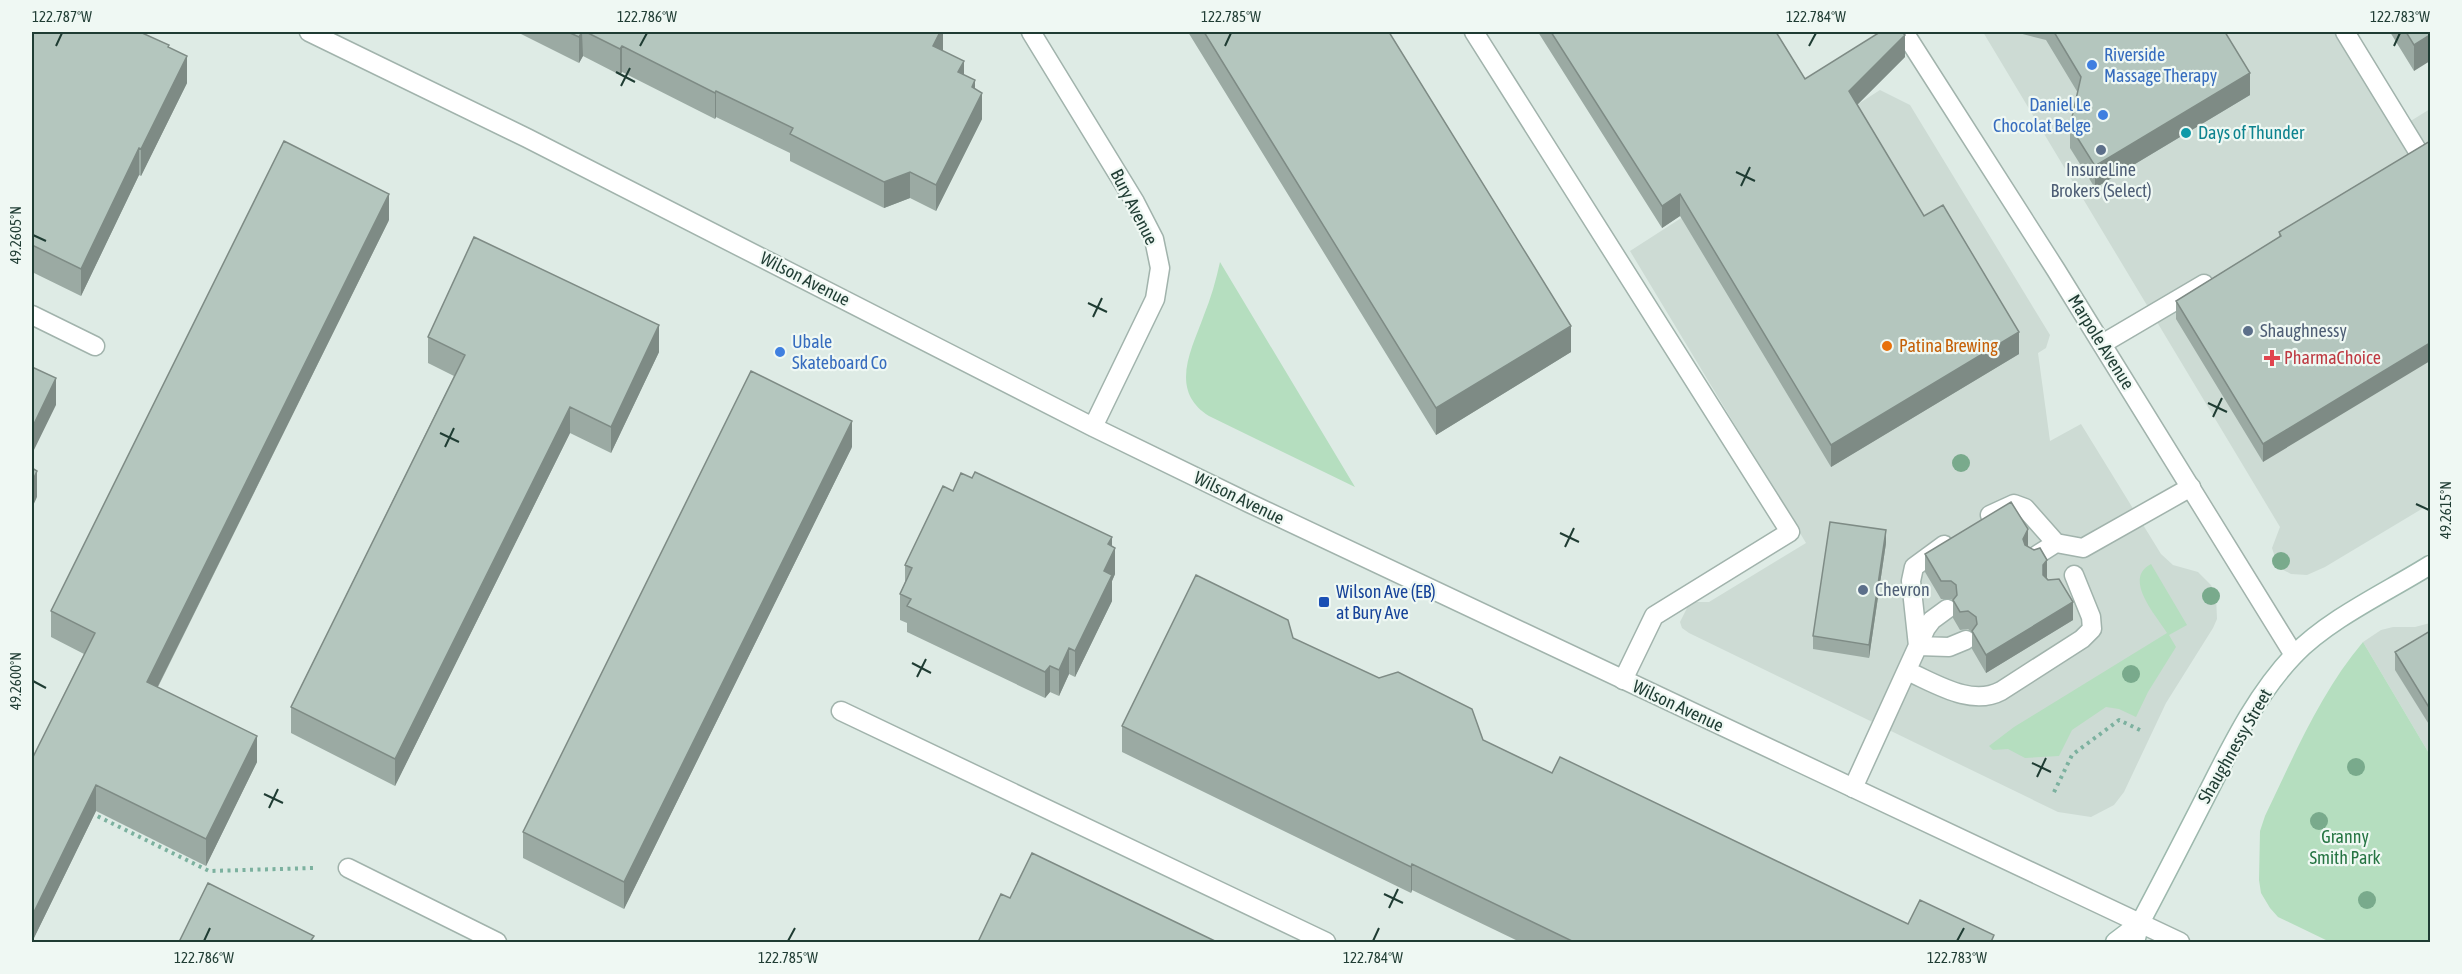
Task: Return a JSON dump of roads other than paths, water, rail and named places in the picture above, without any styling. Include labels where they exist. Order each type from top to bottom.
[{"type":"street","name":"Wilson Avenue","points":[[309,32],[548,148],[1093,427],[2180,942]]},
{"type":"street","name":"Bury Avenue","points":[[1031,32],[1135,202],[1154,238],[1160,268],[1155,299],[1093,427]]},
{"type":"street","points":[[1474,32],[1790,532],[1654,616],[1623,680]]},
{"type":"street","name":"Marpole Avenue","points":[[1904,32],[2191,487],[2294,655]]},
{"type":"street","points":[[2345,32],[2419,153]]},
{"type":"street","points":[[2102,345],[2219,274]]},
{"type":"street","points":[[32,315],[95,346]]},
{"type":"street","points":[[1907,671],[1961,694],[1992,696],[2082,639],[2092,629],[2091,617],[2069,578],[2083,548],[2191,487]]},
{"type":"street","points":[[1918,646],[1911,581],[1914,567],[1923,558],[2003,508],[2014,504],[2025,508],[2056,543],[2083,548]]},
{"type":"street","points":[[2034,557],[2056,543]]},
{"type":"street","name":"Shaughnessy Street","points":[[2135,942],[2140,923],[2237,736],[2263,694],[2294,655],[2333,625],[2430,565]]},
{"type":"street","points":[[1853,788],[1918,646],[1932,620],[1947,609]]},
{"type":"street","points":[[1918,646],[1949,647],[1966,640]]},
{"type":"street","points":[[841,711],[1326,942]]},
{"type":"street","points":[[348,868],[497,942]]},
{"type":"street","name":"Shaughnessy Street","points":[[2115,942],[2140,923]]},
{"type":"place","name":"Riverside Massage Therapy","points":[[2092,65]]},
{"type":"place","name":"Daniel Le Chocolat Belge","points":[[2103,115]]},
{"type":"place","name":"Days of Thunder","points":[[2186,133]]},
{"type":"place","name":"InsureLine Brokers (Select)","points":[[2101,150]]},
{"type":"place","name":"Shaughnessy","points":[[2248,331]]},
{"type":"place","name":"Patina Brewing","points":[[1887,346]]},
{"type":"place","name":"Ubale Skateboard Co","points":[[780,352]]},
{"type":"place","name":"PharmaChoice","points":[[2272,358]]},
{"type":"place","name":"Chevron","points":[[1863,590]]},
{"type":"place","name":"Wilson Ave (EB) at Bury Ave","points":[[1324,602]]},
{"type":"park label","name":"Granny Smith Park","points":[[2345,847]]}]
